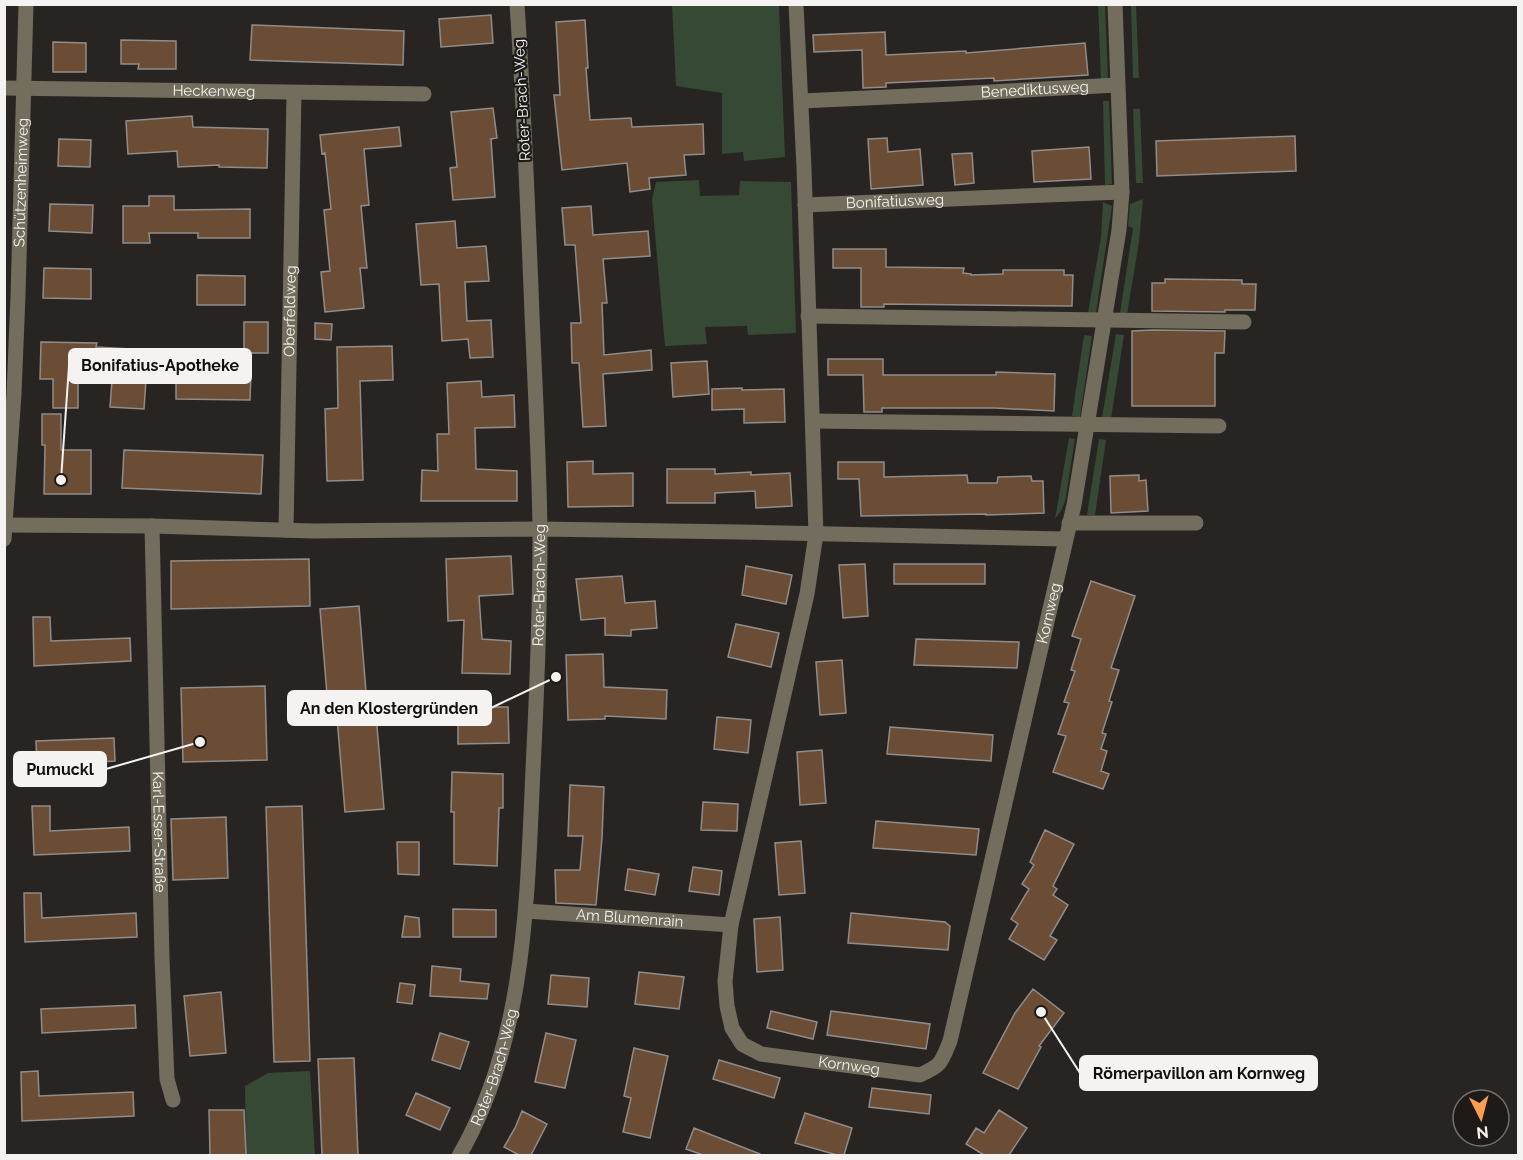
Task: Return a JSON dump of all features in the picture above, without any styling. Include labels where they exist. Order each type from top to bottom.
[{"type":"street","name":"Schützenheimweg","points":[[4,539],[14,394],[26,4]]},
{"type":"street","name":"Roter-Brach-Weg","points":[[459,1155],[471,1135],[491,1088],[504,1041],[516,983],[526,911],[538,664],[540,529],[517,4]]},
{"type":"street","points":[[796,4],[816,534]]},
{"type":"street","points":[[5,525],[152,526],[314,531],[540,529],[1065,538],[1074,505],[1119,230],[1122,192],[1115,4]]},
{"type":"street","name":"Benediktusweg","points":[[801,101],[1117,85]]},
{"type":"street","name":"Heckenweg","points":[[4,88],[424,94]]},
{"type":"street","name":"Oberfeldweg","points":[[286,530],[294,93]]},
{"type":"street","name":"Bonifatiusweg","points":[[805,205],[1122,192]]},
{"type":"street","points":[[808,316],[1244,322]]},
{"type":"street","points":[[813,421],[1219,426]]},
{"type":"street","points":[[1069,523],[1196,523]]},
{"type":"street","name":"Karl-Esser-Straße","points":[[152,526],[162,958],[167,1079],[173,1100]]},
{"type":"street","name":"Kornweg","points":[[816,534],[807,594],[731,925],[725,981],[726,998],[732,1028],[742,1044],[760,1054],[920,1075],[937,1067],[950,1041],[1065,538]]},
{"type":"street","name":"Am Blumenrain","points":[[526,911],[731,925]]},
{"type":"green space","points":[[672,5],[779,5],[785,157],[744,161],[743,152],[722,154],[722,93],[676,86]]},
{"type":"green space","points":[[1098,5],[1105,5],[1108,79],[1101,79]]},
{"type":"green space","points":[[1131,5],[1136,5],[1139,78],[1133,78]]},
{"type":"green space","points":[[1103,101],[1109,101],[1112,184],[1105,185]]},
{"type":"green space","points":[[1133,109],[1140,109],[1143,183],[1136,183]]},
{"type":"green space","points":[[699,180],[700,196],[739,195],[740,181],[791,182],[796,333],[748,335],[747,326],[705,327],[707,344],[665,346],[652,200],[656,182]]},
{"type":"green space","points":[[1143,199],[1139,242],[1127,314],[1120,313],[1133,228],[1128,226],[1130,204]]},
{"type":"green space","points":[[1103,202],[1112,206],[1096,313],[1088,313],[1101,237]]},
{"type":"green space","points":[[1116,334],[1124,335],[1111,419],[1102,418]]},
{"type":"green space","points":[[1084,335],[1092,336],[1080,417],[1072,416]]},
{"type":"green space","points":[[1069,438],[1075,439],[1065,502],[1055,519]]},
{"type":"green space","points":[[1099,439],[1106,440],[1095,515],[1087,515]]},
{"type":"green space","points":[[310,1071],[315,1155],[246,1155],[245,1086],[268,1073]]},
{"type":"building","points":[[491,15],[493,43],[441,47],[439,19]]},
{"type":"building","points":[[585,20],[590,120],[631,118],[632,127],[703,124],[704,154],[684,155],[686,175],[649,178],[650,189],[630,192],[627,163],[562,170],[554,95],[560,95],[556,22]]},
{"type":"building","points":[[252,25],[404,31],[403,65],[250,60]]},
{"type":"building","points":[[885,32],[886,55],[966,51],[966,53],[1085,43],[1088,75],[994,81],[994,78],[886,83],[886,87],[863,88],[862,50],[814,52],[813,35]]},
{"type":"building","points":[[121,40],[176,41],[176,69],[138,69],[139,64],[121,64]]},
{"type":"building","points":[[53,42],[86,43],[86,72],[53,72]]},
{"type":"building","points":[[493,108],[497,138],[491,139],[495,197],[453,200],[450,168],[457,167],[451,112]]},
{"type":"building","points":[[192,116],[193,127],[268,129],[267,168],[219,167],[219,165],[178,167],[177,151],[128,154],[126,121]]},
{"type":"building","points":[[399,127],[401,146],[364,149],[369,205],[361,206],[367,268],[360,268],[364,308],[325,312],[321,272],[330,271],[324,210],[331,209],[325,153],[322,154],[320,135]]},
{"type":"building","points":[[1295,136],[1296,171],[1157,176],[1156,141]]},
{"type":"building","points":[[887,138],[888,152],[920,149],[923,185],[871,189],[868,139]]},
{"type":"building","points":[[59,139],[91,140],[90,167],[58,166]]},
{"type":"building","points":[[1089,147],[1091,179],[1034,182],[1032,151]]},
{"type":"building","points":[[972,153],[974,183],[955,185],[952,154]]},
{"type":"building","points":[[149,196],[174,196],[174,210],[250,209],[250,238],[198,238],[198,233],[149,233],[150,243],[123,243],[123,206],[149,206]]},
{"type":"building","points":[[50,204],[93,205],[92,233],[49,231]]},
{"type":"building","points":[[591,206],[593,235],[648,231],[650,256],[603,259],[607,303],[602,303],[604,355],[651,350],[652,370],[603,374],[606,426],[583,427],[579,363],[572,363],[571,323],[581,323],[575,245],[565,245],[562,208]]},
{"type":"building","points":[[455,221],[457,248],[486,246],[489,281],[465,282],[467,321],[491,320],[493,357],[470,358],[468,339],[442,341],[439,284],[421,285],[416,224]]},
{"type":"building","points":[[833,249],[886,249],[886,267],[964,268],[963,273],[971,275],[1003,274],[1003,270],[1064,270],[1064,275],[1073,275],[1072,306],[884,304],[884,307],[861,307],[861,268],[833,268]]},
{"type":"building","points":[[44,268],[91,269],[91,299],[43,298]]},
{"type":"building","points":[[197,275],[245,276],[245,305],[197,305]]},
{"type":"building","points":[[1165,279],[1242,280],[1242,284],[1256,284],[1255,310],[1152,311],[1152,283],[1165,283]]},
{"type":"building","points":[[244,322],[268,322],[268,353],[244,353]]},
{"type":"building","points":[[315,323],[332,324],[331,340],[315,339]]},
{"type":"building","points":[[1132,331],[1225,331],[1224,353],[1215,353],[1215,406],[1132,406]]},
{"type":"building","points":[[41,342],[97,343],[96,347],[148,350],[144,409],[110,407],[112,380],[78,380],[78,408],[53,408],[53,379],[40,379]]},
{"type":"building","points":[[392,346],[393,380],[360,381],[363,480],[327,481],[325,409],[338,408],[337,347]]},
{"type":"building","points":[[828,359],[883,359],[883,375],[996,375],[996,372],[1055,374],[1054,411],[995,408],[882,408],[882,412],[864,412],[863,375],[828,375]]},
{"type":"building","points":[[707,361],[709,394],[673,397],[671,363]]},
{"type":"building","points":[[176,372],[251,373],[250,400],[176,399]]},
{"type":"building","points":[[481,381],[482,397],[514,395],[515,427],[475,428],[476,469],[517,471],[517,501],[421,501],[422,470],[438,471],[437,434],[449,434],[447,383]]},
{"type":"building","points":[[742,388],[742,390],[784,389],[785,422],[744,423],[744,409],[712,410],[712,389]]},
{"type":"building","points":[[42,414],[61,414],[61,450],[91,450],[91,494],[44,494],[45,445],[42,445]]},
{"type":"building","points":[[124,450],[263,455],[261,494],[122,488]]},
{"type":"building","points":[[593,461],[593,474],[633,473],[633,506],[568,507],[567,462]]},
{"type":"building","points":[[838,462],[884,462],[884,477],[967,475],[968,483],[997,483],[998,477],[1031,476],[1032,481],[1043,481],[1044,513],[861,516],[859,479],[838,479]]},
{"type":"building","points":[[667,469],[715,469],[715,474],[790,473],[792,506],[756,508],[755,491],[715,493],[715,503],[667,503]]},
{"type":"building","points":[[1139,475],[1139,481],[1146,480],[1148,511],[1111,513],[1110,476]]},
{"type":"building","points":[[511,556],[513,594],[479,596],[482,639],[511,641],[510,674],[462,673],[464,620],[448,621],[446,559]]},
{"type":"building","points":[[309,559],[310,606],[171,609],[171,561]]},
{"type":"building","points":[[865,564],[868,616],[843,618],[839,565]]},
{"type":"building","points":[[894,564],[985,564],[985,584],[894,584]]},
{"type":"building","points":[[746,566],[792,575],[786,604],[742,595]]},
{"type":"building","points":[[622,576],[625,603],[655,601],[657,628],[631,630],[631,636],[605,635],[605,618],[581,620],[576,579]]},
{"type":"building","points":[[1091,581],[1135,596],[1111,668],[1119,670],[1102,733],[1106,734],[1101,749],[1107,751],[1101,771],[1109,774],[1103,789],[1053,772],[1066,736],[1058,734],[1069,703],[1064,702],[1075,671],[1071,670],[1081,639],[1072,636]]},
{"type":"building","points":[[359,606],[367,704],[375,703],[384,809],[345,812],[336,706],[328,707],[320,609]]},
{"type":"building","points":[[33,617],[50,617],[51,641],[130,638],[131,661],[34,666]]},
{"type":"building","points":[[736,624],[779,633],[771,667],[728,657]]},
{"type":"building","points":[[916,639],[1019,642],[1017,668],[914,665]]},
{"type":"building","points":[[603,654],[604,687],[667,690],[666,719],[605,716],[605,719],[568,720],[566,655]]},
{"type":"building","points":[[842,660],[846,713],[820,715],[816,662]]},
{"type":"building","points":[[265,686],[267,760],[183,762],[181,688]]},
{"type":"building","points":[[458,707],[508,707],[509,743],[458,744]]},
{"type":"building","points":[[717,717],[751,720],[748,753],[714,749]]},
{"type":"building","points":[[890,727],[993,735],[991,761],[887,754]]},
{"type":"building","points":[[114,738],[115,761],[37,766],[36,741]]},
{"type":"building","points":[[822,750],[826,803],[800,805],[797,752]]},
{"type":"building","points":[[452,772],[503,774],[503,808],[499,808],[497,866],[454,864],[454,812],[451,812]]},
{"type":"building","points":[[570,785],[604,787],[596,905],[556,903],[555,870],[580,870],[583,836],[568,836]]},
{"type":"building","points":[[703,802],[738,804],[737,831],[701,830]]},
{"type":"building","points":[[32,806],[50,806],[50,831],[129,827],[130,851],[34,855]]},
{"type":"building","points":[[302,806],[310,1061],[274,1062],[266,807]]},
{"type":"building","points":[[226,817],[228,878],[173,880],[171,819]]},
{"type":"building","points":[[876,821],[979,829],[976,855],[873,848]]},
{"type":"building","points":[[1045,830],[1074,844],[1053,886],[1057,889],[1053,895],[1068,905],[1050,936],[1057,940],[1044,960],[1009,939],[1018,924],[1011,919],[1029,889],[1022,884],[1034,865],[1030,862]]},
{"type":"building","points":[[801,841],[805,893],[779,895],[775,843]]},
{"type":"building","points":[[397,842],[419,842],[419,875],[398,874]]},
{"type":"building","points":[[693,867],[722,871],[719,895],[689,891]]},
{"type":"building","points":[[628,869],[659,874],[655,895],[625,890]]},
{"type":"building","points":[[24,893],[41,893],[42,918],[136,913],[137,937],[25,942]]},
{"type":"building","points":[[453,909],[496,910],[496,937],[453,937]]},
{"type":"building","points":[[851,913],[945,922],[950,926],[948,950],[848,943]]},
{"type":"building","points":[[405,916],[419,918],[420,937],[402,937]]},
{"type":"building","points":[[780,917],[783,970],[757,972],[754,919]]},
{"type":"building","points":[[432,966],[461,969],[460,981],[489,984],[487,999],[430,996]]},
{"type":"building","points":[[639,972],[684,977],[679,1009],[635,1004]]},
{"type":"building","points":[[551,975],[589,978],[587,1007],[548,1004]]},
{"type":"building","points":[[400,983],[415,985],[412,1004],[397,1002]]},
{"type":"building","points":[[1033,989],[1064,1013],[1039,1046],[1041,1047],[1018,1089],[983,1073],[1015,1013]]},
{"type":"building","points":[[221,992],[226,1053],[190,1056],[184,996]]},
{"type":"building","points":[[135,1005],[136,1028],[42,1033],[41,1009]]},
{"type":"building","points":[[771,1011],[817,1022],[813,1039],[767,1028]]},
{"type":"building","points":[[831,1011],[930,1024],[926,1049],[827,1035]]},
{"type":"building","points":[[440,1033],[469,1042],[460,1069],[432,1060]]},
{"type":"building","points":[[546,1033],[576,1040],[565,1088],[535,1082]]},
{"type":"building","points":[[634,1048],[668,1056],[650,1138],[623,1132],[631,1098],[624,1096]]},
{"type":"building","points":[[354,1058],[358,1155],[322,1155],[318,1059]]},
{"type":"building","points":[[719,1060],[780,1078],[774,1098],[713,1079]]},
{"type":"building","points":[[38,1071],[39,1096],[133,1092],[134,1116],[22,1121],[21,1072]]},
{"type":"building","points":[[872,1088],[931,1095],[929,1114],[869,1107]]},
{"type":"building","points":[[416,1093],[450,1108],[440,1130],[406,1115]]},
{"type":"building","points":[[209,1110],[244,1110],[246,1155],[210,1155]]},
{"type":"building","points":[[999,1110],[1027,1128],[1009,1155],[984,1155],[966,1144],[976,1128],[984,1133]]},
{"type":"building","points":[[522,1111],[547,1124],[531,1155],[519,1155],[504,1147]]},
{"type":"building","points":[[805,1113],[852,1128],[844,1155],[795,1143]]},
{"type":"building","points":[[694,1128],[760,1155],[703,1155],[686,1149]]},
{"type":"place","name":"Bonifatius-Apotheke","points":[[61,480]]},
{"type":"place","name":"An den Klostergründen","points":[[556,677]]},
{"type":"place","name":"Pumuckl","points":[[200,742]]},
{"type":"place","name":"Römerpavillon am Kornweg","points":[[1041,1012]]}]
